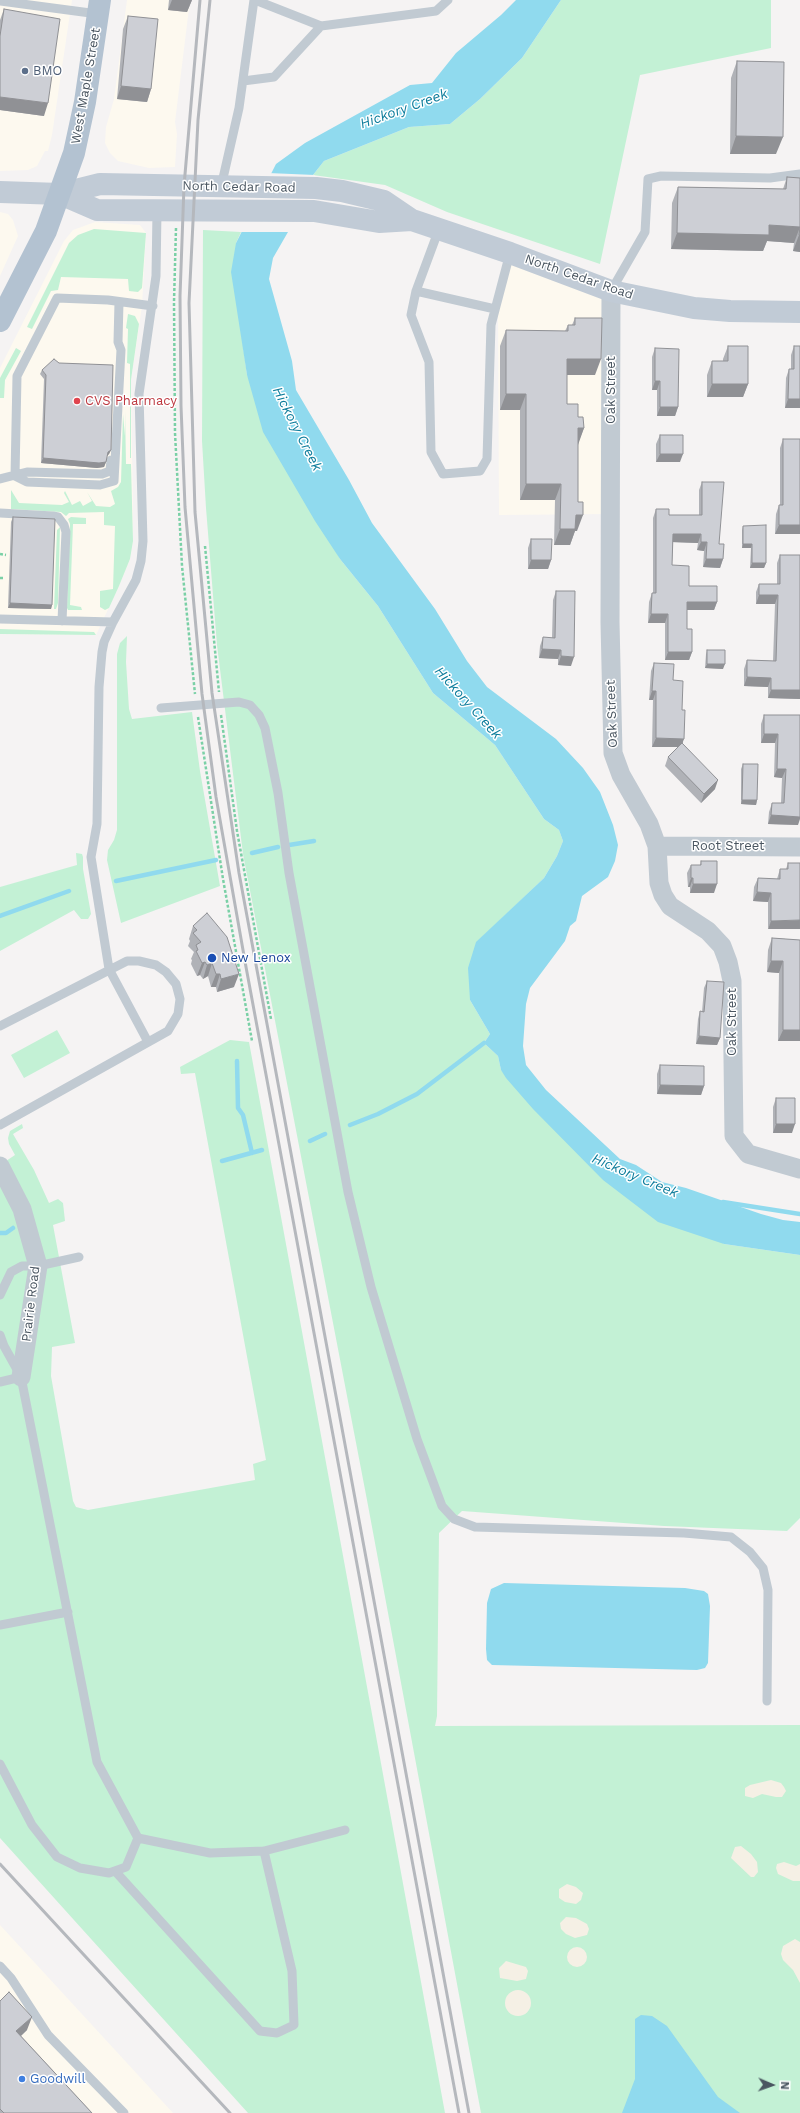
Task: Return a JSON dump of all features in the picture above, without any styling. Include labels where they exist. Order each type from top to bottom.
[{"type":"main road","name":"West Maple Street","points":[[0,321],[46,231],[74,153],[85,102],[99,7]]},
{"type":"street","name":"North Cedar Road","points":[[0,192],[60,194],[100,184],[316,188],[342,191],[384,201],[412,220],[510,253],[611,291],[694,308],[730,311],[800,312]]},
{"type":"street","name":"North Cedar Road","points":[[60,194],[97,210],[314,211],[379,222],[412,220]]},
{"type":"street","name":"Oak Street","points":[[611,291],[610,622],[612,753],[622,775],[650,824],[657,846],[659,883],[663,895],[670,906],[708,931],[722,946],[728,962],[732,981],[734,1136],[748,1154],[800,1169]]},
{"type":"street","name":"Root Street","points":[[657,846],[800,847]]},
{"type":"street","name":"Prairie Road","points":[[0,1166],[22,1209],[38,1266],[21,1377]]},
{"type":"lane","points":[[224,187],[239,108],[254,0],[321,26],[436,11],[448,0]]},
{"type":"lane","points":[[0,1],[99,7]]},
{"type":"lane","points":[[243,81],[274,77],[321,26]]},
{"type":"lane","points":[[611,291],[645,232],[648,179],[661,176],[770,178],[800,174]]},
{"type":"lane","points":[[148,1042],[109,969],[91,857],[97,824],[99,687],[102,652],[104,642],[113,622],[136,580],[141,561],[143,541],[139,394],[153,306],[156,276],[157,211]]},
{"type":"lane","points":[[439,228],[416,291],[411,315],[429,362],[431,452],[443,474],[480,471],[487,459],[491,325],[510,253]]},
{"type":"lane","points":[[416,291],[495,309]]},
{"type":"lane","points":[[15,476],[17,376],[57,298],[108,300],[153,306]]},
{"type":"lane","points":[[0,479],[15,476],[26,482],[100,485],[111,483],[116,478],[120,350],[118,342],[119,302]]},
{"type":"lane","points":[[0,513],[53,516],[58,517],[64,525],[66,532],[62,621]]},
{"type":"lane","points":[[0,619],[113,622]]},
{"type":"lane","points":[[161,708],[239,702],[250,705],[260,715],[265,728],[278,793],[289,873],[348,1192],[372,1287],[417,1439],[442,1506],[454,1519],[475,1527],[684,1533],[731,1537],[750,1552],[763,1568],[768,1590],[767,1701]]},
{"type":"lane","points":[[0,1026],[127,961],[139,961],[156,965],[166,972],[176,984],[180,999],[178,1014],[168,1032],[0,1125]]},
{"type":"lane","points":[[0,1295],[11,1272],[22,1266],[38,1266],[79,1257]]},
{"type":"lane","points":[[0,1335],[4,1346],[21,1377],[97,1762],[138,1838],[210,1853],[264,1851],[345,1830]]},
{"type":"lane","points":[[0,1382],[21,1377]]},
{"type":"lane","points":[[0,1625],[68,1612]]},
{"type":"lane","points":[[0,1764],[32,1825],[57,1857],[80,1868],[109,1873],[126,1867],[138,1838]]},
{"type":"lane","points":[[115,1871],[260,2031],[276,2033],[294,2025],[292,1971],[264,1851]]},
{"type":"lane","points":[[2,1972],[48,2035],[124,2113]]},
{"type":"path","points":[[176,227],[174,302],[174,433],[189,652],[222,879],[252,1041]]},
{"type":"path","points":[[205,546],[220,703],[237,831],[271,1019]]},
{"type":"path","points":[[0,554],[6,555]]},
{"type":"path","points":[[0,578],[5,578]]},
{"type":"shaded area","points":[[0,0],[72,0],[52,135],[48,151],[45,151],[37,166],[28,170],[0,171]]},
{"type":"shaded area","points":[[127,0],[190,0],[175,122],[177,134],[175,167],[149,168],[118,161],[110,153],[105,143],[106,127],[114,99]]},
{"type":"shaded area","points":[[0,212],[8,214],[13,220],[18,236],[0,276]]},
{"type":"shaded area","points":[[95,222],[140,225],[146,233],[142,306],[131,380],[133,541],[130,559],[96,635],[0,634],[0,368],[64,241],[73,230]]},
{"type":"shaded area","points":[[511,255],[609,292],[609,514],[499,515],[498,310]]},
{"type":"shaded area","points":[[0,1925],[173,2113],[0,2113]]},
{"type":"green space","points":[[561,0],[771,0],[771,48],[640,75],[600,264],[447,212],[385,185],[313,175],[324,161],[409,127],[450,124],[480,99],[522,58]]},
{"type":"green space","points":[[94,229],[146,233],[142,288],[138,292],[129,291],[128,279],[61,277],[58,290],[51,291],[32,329],[27,327],[69,243],[78,235]]},
{"type":"green space","points":[[203,230],[241,232],[236,243],[241,331],[247,375],[340,559],[378,606],[433,693],[495,745],[544,819],[559,830],[563,841],[557,856],[544,878],[476,943],[470,1000],[490,1034],[484,1043],[498,1056],[501,1070],[724,1244],[800,1255],[800,1518],[787,1531],[664,1526],[462,1511],[439,1533],[437,1716],[435,1726],[800,1725],[800,2113],[481,2113],[367,1500],[243,854],[217,645],[206,508],[202,441]]},
{"type":"green space","points":[[128,314],[135,316],[139,324],[131,380],[131,458],[130,364],[127,363],[128,329],[126,328]]},
{"type":"green space","points":[[16,348],[21,351],[5,380],[4,398],[0,398],[0,378]]},
{"type":"green space","points":[[125,410],[126,464],[131,464],[133,541],[130,559],[109,608],[105,610],[100,607],[100,591],[113,589],[115,526],[104,525],[104,512],[69,513],[66,516],[61,512],[11,509],[11,490],[19,503],[62,505],[69,502],[64,493],[65,491],[72,505],[80,501],[83,506],[92,501],[87,492],[96,506],[110,507],[115,504],[111,491],[118,487],[121,482],[123,414],[125,436]]},
{"type":"green space","points":[[71,517],[86,518],[86,524],[73,524],[70,605],[81,607],[82,610],[68,610],[67,608],[70,524],[68,519]]},
{"type":"green space","points":[[60,527],[58,603],[56,609],[54,609],[57,530]]},
{"type":"green space","points":[[0,629],[94,632],[96,635],[0,634]]},
{"type":"green space","points":[[127,636],[126,662],[129,709],[132,719],[192,712],[200,771],[220,886],[121,923],[107,860],[108,850],[114,840],[117,830],[117,654],[120,643]]},
{"type":"green space","points":[[76,853],[82,854],[83,857],[83,869],[91,914],[88,919],[81,919],[74,910],[0,951],[0,887],[77,865]]},
{"type":"green space","points":[[57,1030],[70,1053],[24,1078],[11,1055]]},
{"type":"green space","points":[[230,1040],[249,1042],[445,2113],[248,2113],[0,1838],[0,1165],[15,1155],[9,1144],[8,1138],[10,1131],[22,1124],[23,1128],[13,1134],[34,1170],[49,1203],[58,1199],[63,1203],[65,1221],[53,1225],[75,1343],[52,1347],[51,1376],[73,1501],[76,1507],[88,1510],[255,1480],[253,1464],[266,1460],[195,1073],[181,1074],[180,1067]]},
{"type":"sand","points":[[771,1780],[781,1783],[784,1787],[786,1791],[782,1797],[762,1794],[753,1798],[745,1796],[745,1788],[750,1785]]},
{"type":"sand","points":[[741,1846],[751,1854],[757,1862],[758,1872],[754,1877],[751,1877],[731,1858],[735,1847]]},
{"type":"sand","points":[[784,1862],[796,1866],[800,1864],[800,1881],[793,1881],[778,1874],[776,1868],[777,1864]]},
{"type":"sand","points":[[567,1884],[576,1887],[583,1893],[581,1900],[576,1904],[565,1902],[559,1898],[559,1889]]},
{"type":"sand","points":[[566,1917],[576,1918],[587,1924],[589,1929],[587,1935],[575,1938],[566,1934],[561,1929],[560,1923]]},
{"type":"sand","points":[[795,1939],[800,1942],[800,1983],[793,1970],[783,1960],[781,1954],[783,1946]]},
{"type":"sand","points":[[577,1947],[584,1950],[587,1957],[584,1964],[577,1967],[570,1964],[567,1957],[570,1950]]},
{"type":"sand","points":[[506,1961],[526,1967],[528,1971],[526,1979],[517,1981],[500,1978],[499,1968]]},
{"type":"sand","points":[[518,1990],[527,1994],[531,2003],[527,2012],[518,2016],[509,2012],[505,2003],[509,1994]]},
{"type":"water","points":[[516,0],[561,0],[522,58],[480,99],[450,124],[409,127],[324,161],[313,175],[288,232],[273,258],[269,279],[292,361],[296,390],[349,480],[372,523],[435,609],[467,661],[487,687],[556,739],[583,768],[600,792],[613,825],[618,845],[615,861],[608,877],[582,896],[576,921],[570,926],[565,941],[530,988],[526,1004],[523,1046],[526,1065],[546,1090],[620,1159],[636,1165],[662,1182],[686,1188],[761,1214],[783,1220],[800,1222],[800,1255],[724,1244],[658,1222],[603,1180],[533,1109],[506,1078],[501,1070],[498,1056],[484,1043],[490,1034],[470,1000],[468,968],[476,942],[544,878],[557,856],[563,841],[559,830],[544,819],[495,745],[433,693],[378,606],[340,559],[315,521],[263,432],[247,375],[231,272],[236,243],[276,164],[305,143],[410,85],[432,83],[456,53],[501,15]]},
{"type":"water","points":[[504,1583],[685,1588],[704,1591],[708,1594],[710,1606],[708,1663],[705,1668],[697,1670],[492,1665],[487,1660],[486,1649],[487,1603],[491,1589]]},
{"type":"water","points":[[641,2015],[652,2016],[667,2026],[718,2097],[740,2113],[622,2113],[635,2079],[635,2019]]},
{"type":"pier","points":[[268,173],[315,175],[291,232],[239,232]]},
{"type":"building","name":"BMO","points":[[4,9],[60,19],[48,103],[0,97],[0,36]]},
{"type":"building","points":[[128,16],[158,19],[151,89],[121,86]]},
{"type":"building","points":[[737,61],[784,62],[783,137],[736,136]]},
{"type":"building","points":[[787,177],[800,178],[800,227],[769,225],[769,235],[677,233],[678,187],[786,189]]},
{"type":"building","points":[[575,318],[602,318],[601,359],[567,359],[567,404],[578,404],[578,417],[583,417],[584,428],[578,428],[578,502],[583,502],[583,515],[576,515],[575,529],[560,529],[561,484],[526,484],[526,394],[506,394],[506,330],[568,331],[568,325],[575,325]]},
{"type":"building","points":[[728,346],[748,346],[748,384],[712,384],[712,361],[728,361]]},
{"type":"building","points":[[794,346],[800,346],[800,399],[788,399],[789,369],[794,369]]},
{"type":"building","points":[[655,348],[679,349],[678,407],[660,407],[660,381],[655,381]]},
{"type":"building","name":"CVS Pharmacy","points":[[54,359],[59,363],[113,365],[111,450],[108,452],[106,462],[99,463],[43,458],[46,375],[42,370]]},
{"type":"building","points":[[660,435],[683,435],[683,454],[660,454]]},
{"type":"building","points":[[783,439],[800,439],[800,525],[779,525],[779,505],[783,505]]},
{"type":"building","points":[[702,482],[724,482],[719,544],[724,544],[723,559],[706,559],[707,542],[701,542],[701,534],[673,534],[672,565],[689,566],[689,586],[717,586],[717,602],[687,602],[687,629],[692,629],[692,652],[668,652],[668,614],[651,614],[652,593],[656,593],[656,509],[669,509],[669,515],[702,515]]},
{"type":"building","points":[[13,517],[55,519],[52,605],[10,603]]},
{"type":"building","points":[[766,525],[766,563],[752,563],[752,544],[743,544],[743,526]]},
{"type":"building","points":[[531,539],[552,539],[551,560],[531,560]]},
{"type":"building","points":[[780,555],[800,555],[800,690],[771,690],[771,678],[747,677],[747,660],[776,661],[778,595],[759,595],[759,584],[780,584]]},
{"type":"building","points":[[556,591],[575,591],[574,657],[561,656],[561,650],[542,649],[543,637],[555,638]]},
{"type":"building","points":[[707,650],[725,650],[725,664],[707,664]]},
{"type":"building","points":[[654,663],[674,664],[673,680],[683,681],[682,710],[685,710],[684,739],[656,738],[656,691],[652,691]]},
{"type":"building","points":[[764,715],[800,715],[800,817],[771,815],[772,803],[784,803],[786,769],[777,769],[778,734],[764,734]]},
{"type":"building","points":[[682,743],[718,780],[704,794],[668,757]]},
{"type":"building","points":[[743,764],[758,764],[757,800],[742,800]]},
{"type":"building","points":[[701,861],[717,861],[717,884],[693,884],[693,878],[691,878],[691,865],[701,865]]},
{"type":"building","points":[[788,863],[800,863],[800,920],[771,921],[771,893],[757,892],[758,878],[780,879],[780,869],[788,869]]},
{"type":"building","points":[[207,913],[227,937],[239,974],[221,979],[220,974],[216,974],[212,963],[207,965],[205,962],[202,963],[196,951],[198,950],[196,945],[201,942],[193,933],[197,930],[193,926]]},
{"type":"building","points":[[772,938],[800,940],[800,1030],[783,1030],[783,961],[771,961]]},
{"type":"building","points":[[707,981],[724,982],[720,1038],[699,1036],[700,1011],[704,1012]]},
{"type":"building","points":[[660,1065],[704,1066],[704,1086],[660,1085]]},
{"type":"building","points":[[776,1098],[795,1098],[795,1124],[776,1124]]},
{"type":"building","name":"Goodwill","points":[[9,1992],[32,2017],[16,2031],[92,2113],[4,2113],[0,2109],[0,2001]]},
{"type":"waterway","points":[[289,845],[314,841]]},
{"type":"waterway","points":[[252,853],[278,847]]},
{"type":"waterway","points":[[116,881],[216,860]]},
{"type":"waterway","points":[[0,916],[69,891]]},
{"type":"waterway","points":[[350,1125],[378,1114],[417,1094],[484,1043]]},
{"type":"waterway","points":[[237,1061],[238,1108],[243,1115],[252,1153]]},
{"type":"waterway","points":[[310,1141],[325,1134]]},
{"type":"waterway","points":[[222,1161],[262,1150]]},
{"type":"waterway","name":"Hickory Creek","points":[[723,1202],[800,1214]]},
{"type":"waterway","points":[[0,1233],[6,1233],[13,1228]]},
{"type":"railway","points":[[200,0],[184,186],[180,296],[181,406],[185,507],[202,694],[216,797],[246,967],[459,2113]]},
{"type":"railway","points":[[210,0],[198,120],[189,303],[195,512],[212,693],[239,873],[469,2113]]},
{"type":"railway","points":[[0,1864],[230,2113]]},
{"type":"place","name":"BMO","points":[[25,71]]},
{"type":"place","name":"CVS Pharmacy","points":[[77,401]]},
{"type":"place","name":"New Lenox","points":[[212,958]]},
{"type":"place","name":"Goodwill","points":[[22,2079]]}]
